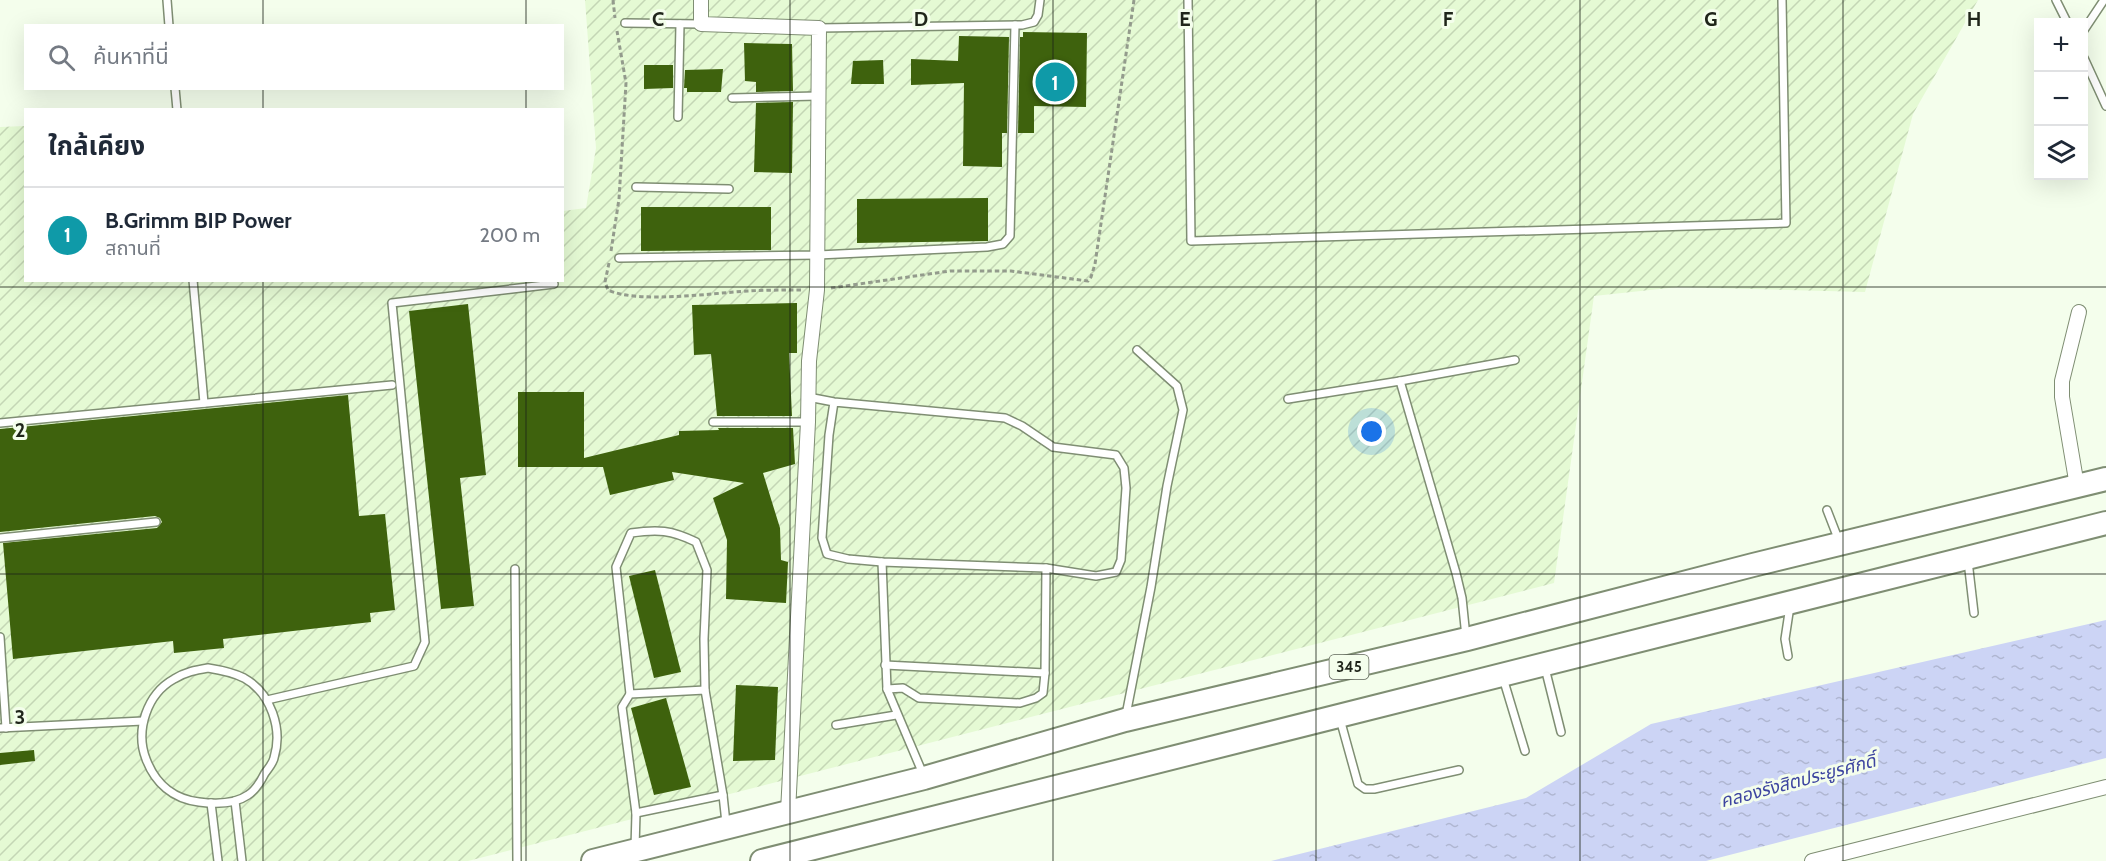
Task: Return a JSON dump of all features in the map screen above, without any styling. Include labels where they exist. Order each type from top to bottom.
[{"type":"main road","name":"345","points":[[593,861],[924,778],[1125,720],[1467,639],[2106,479]]},
{"type":"main road","points":[[762,861],[2106,523]]},
{"type":"street","points":[[701,0],[701,24],[819,28],[817,290],[809,361],[808,422],[788,812]]},
{"type":"street","points":[[2077,486],[2062,397],[2062,381],[2079,312]]},
{"type":"street","points":[[1817,860],[2106,787]]},
{"type":"lane","points":[[167,0],[169,24]]},
{"type":"lane","points":[[819,28],[1015,25],[1034,22],[1038,15],[1040,0]]},
{"type":"lane","points":[[1188,0],[1191,241],[1786,223],[1782,0]]},
{"type":"lane","points":[[2056,0],[2065,18]]},
{"type":"lane","points":[[2088,24],[2104,0]]},
{"type":"lane","points":[[625,23],[701,24]]},
{"type":"lane","points":[[678,117],[680,24]]},
{"type":"lane","points":[[619,258],[818,255],[987,247],[1003,244],[1010,236],[1015,25]]},
{"type":"lane","points":[[2088,67],[2106,106]]},
{"type":"lane","points":[[175,90],[177,108]]},
{"type":"lane","points":[[732,98],[818,96]]},
{"type":"lane","points":[[636,187],[729,189]]},
{"type":"lane","points":[[193,282],[204,403]]},
{"type":"lane","points":[[267,700],[414,666],[425,642],[392,303],[554,284]]},
{"type":"lane","points":[[1125,720],[1183,410],[1177,386],[1137,350]]},
{"type":"lane","points":[[1288,399],[1515,360]]},
{"type":"lane","points":[[1400,381],[1456,573],[1462,598],[1467,639]]},
{"type":"lane","points":[[0,423],[392,385]]},
{"type":"lane","points":[[808,397],[834,402],[1005,418],[1022,426],[1053,447],[1116,455],[1124,468],[1126,488],[1121,560],[1116,572],[1096,576],[1046,568],[882,562],[848,559],[827,554],[822,538],[830,421],[834,402]]},
{"type":"lane","points":[[713,422],[808,422]]},
{"type":"lane","points":[[1827,510],[1840,544]]},
{"type":"lane","points":[[0,538],[156,522]]},
{"type":"lane","points":[[634,850],[636,813],[622,707],[630,694],[616,567],[631,533],[653,530],[675,532],[696,542],[707,570],[704,639],[705,690],[723,795],[726,827]]},
{"type":"lane","points":[[1967,558],[1974,613]]},
{"type":"lane","points":[[882,562],[886,689],[924,778]]},
{"type":"lane","points":[[886,689],[903,688],[919,699],[1020,703],[1036,699],[1043,693],[1045,673],[1046,568]]},
{"type":"lane","points":[[515,569],[517,861]]},
{"type":"lane","points":[[1788,656],[1785,639],[1790,604]]},
{"type":"lane","points":[[0,637],[3,728],[142,721]]},
{"type":"lane","points":[[885,665],[1045,673]]},
{"type":"lane","points":[[1545,665],[1561,732]]},
{"type":"lane","points":[[208,668],[228,671],[246,679],[267,700],[278,729],[274,759],[259,784],[248,795],[235,801],[211,803],[189,801],[174,795],[152,775],[141,747],[142,721],[153,698],[172,680],[189,672],[208,668]]},
{"type":"lane","points":[[1502,676],[1525,751]]},
{"type":"lane","points":[[630,694],[705,690]]},
{"type":"lane","points":[[836,725],[896,715]]},
{"type":"lane","points":[[1340,716],[1358,784],[1365,789],[1459,770]]},
{"type":"lane","points":[[636,813],[723,795]]},
{"type":"lane","points":[[235,801],[242,861]]},
{"type":"lane","points":[[211,803],[218,861]]},
{"type":"path","points":[[610,251],[619,199],[626,83],[613,0]]},
{"type":"path","points":[[609,262],[605,282],[608,290],[616,293],[656,297],[751,291],[817,290],[950,271],[1011,271],[1088,281],[1095,264],[1134,0]]},
{"type":"shaded area","points":[[585,0],[1978,0],[1913,114],[1865,292],[1678,287],[1594,296],[1554,583],[468,861],[0,861],[0,127],[24,126],[24,282],[564,282],[564,211],[586,208],[596,148]]},
{"type":"water","name":"คลองรังสิตประยูรศักดิ์","points":[[2106,620],[2106,758],[1706,861],[1271,861],[1526,798],[1651,724]]},
{"type":"building","points":[[1023,32],[1087,33],[1086,107],[1034,106],[1034,133],[1018,133],[1020,37],[1023,37]]},
{"type":"building","points":[[959,36],[1009,37],[1007,133],[1002,133],[1002,167],[963,166],[964,83],[911,85],[911,59],[958,61]]},
{"type":"building","points":[[744,43],[792,44],[793,91],[756,92],[756,82],[745,81]]},
{"type":"building","points":[[883,60],[884,84],[851,84],[853,61]]},
{"type":"building","points":[[644,65],[673,65],[673,88],[644,89]]},
{"type":"building","points":[[723,69],[721,92],[687,92],[687,88],[684,88],[685,70]]},
{"type":"building","points":[[793,102],[792,173],[754,172],[756,103]]},
{"type":"building","points":[[988,198],[988,241],[857,243],[857,199]]},
{"type":"building","points":[[641,207],[771,207],[771,250],[641,251]]},
{"type":"building","points":[[797,303],[797,353],[789,353],[792,416],[717,416],[711,354],[694,355],[692,305]]},
{"type":"building","points":[[468,304],[486,475],[460,478],[474,606],[441,609],[409,311]]},
{"type":"building","points":[[518,392],[584,392],[584,458],[679,435],[679,431],[719,430],[718,428],[793,428],[795,464],[763,473],[780,528],[781,560],[788,562],[786,603],[726,599],[727,540],[713,498],[744,483],[672,472],[674,480],[610,495],[603,467],[518,467]]},
{"type":"building","points":[[348,395],[359,516],[385,514],[395,610],[370,613],[371,622],[223,639],[224,648],[174,653],[173,641],[13,659],[3,543],[157,528],[162,522],[155,516],[0,532],[0,429]]},
{"type":"building","points":[[655,570],[681,672],[654,678],[629,576]]},
{"type":"building","points":[[736,685],[778,687],[775,760],[733,761]]},
{"type":"building","points":[[666,698],[691,787],[654,795],[631,708]]},
{"type":"building","points":[[34,750],[35,761],[0,765],[0,753]]},
{"type":"place","name":"B.Grimm BIP Power","points":[[1055,82]]}]
